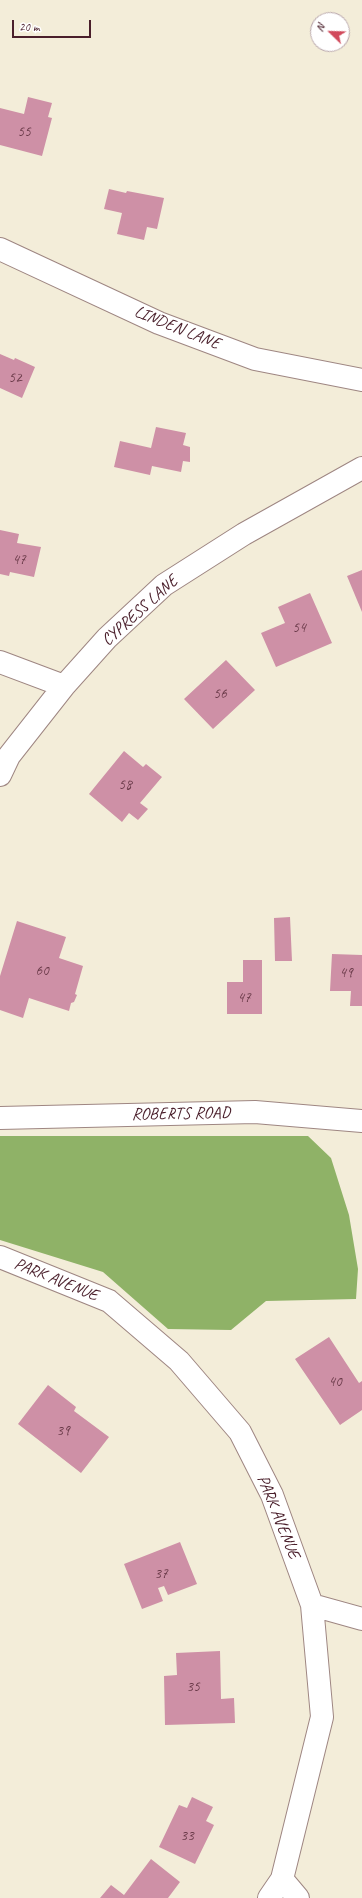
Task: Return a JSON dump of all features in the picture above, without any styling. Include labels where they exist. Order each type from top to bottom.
[{"type":"street","name":"LINDEN LANE","points":[[0,249],[159,323],[255,359],[362,380]]},
{"type":"street","name":"CYPRESS LANE","points":[[0,775],[9,756],[64,686],[107,638],[164,585],[244,534],[362,468]]},
{"type":"street","points":[[0,662],[64,686]]},
{"type":"street","name":"ROBERTS ROAD","points":[[0,1118],[255,1112],[362,1121]]},
{"type":"street","name":"PARK AVENUE","points":[[0,1257],[109,1301],[179,1361],[240,1432],[272,1495],[312,1605],[322,1717],[282,1879],[269,1898]]},
{"type":"street","points":[[312,1605],[362,1619]]},
{"type":"street","points":[[282,1879],[298,1898]]},
{"type":"green space","points":[[0,1136],[308,1136],[331,1158],[349,1215],[358,1269],[356,1299],[266,1301],[231,1330],[168,1329],[103,1272],[0,1240]]},
{"type":"building","points":[[28,97],[52,103],[48,117],[52,118],[42,156],[0,145],[0,108],[24,114]]},
{"type":"building","points":[[109,189],[126,193],[127,191],[164,198],[157,229],[147,227],[144,240],[117,234],[122,213],[104,209]]},
{"type":"building","points":[[0,354],[14,360],[15,358],[35,367],[22,398],[0,388]]},
{"type":"building","points":[[156,427],[186,433],[183,445],[190,447],[190,462],[183,461],[181,472],[152,466],[150,475],[114,467],[120,441],[151,448]]},
{"type":"building","points":[[0,530],[19,534],[17,543],[41,547],[34,577],[10,572],[9,576],[0,574]]},
{"type":"building","points":[[362,570],[362,612],[347,576]]},
{"type":"building","points":[[310,593],[332,643],[276,667],[261,633],[285,623],[278,607]]},
{"type":"building","points":[[226,660],[255,690],[213,729],[184,699]]},
{"type":"building","points":[[124,751],[143,767],[146,764],[162,777],[140,803],[148,809],[138,820],[129,813],[122,822],[89,794]]},
{"type":"building","points":[[290,917],[292,961],[275,961],[274,918]]},
{"type":"building","points":[[17,921],[66,937],[59,958],[83,966],[75,994],[77,995],[74,1002],[71,1003],[69,1011],[29,998],[23,1018],[0,1010],[0,976]]},
{"type":"building","points":[[332,954],[362,955],[362,1006],[350,1006],[351,991],[330,991]]},
{"type":"building","points":[[243,960],[262,960],[262,1014],[227,1014],[227,982],[243,982]]},
{"type":"building","points":[[329,1337],[359,1383],[362,1381],[362,1410],[340,1425],[295,1359]]},
{"type":"building","points":[[48,1385],[76,1407],[74,1411],[109,1437],[81,1473],[18,1424]]},
{"type":"building","points":[[180,1542],[197,1584],[168,1595],[164,1586],[158,1588],[163,1601],[142,1609],[124,1564]]},
{"type":"building","points":[[220,1651],[221,1699],[234,1698],[235,1723],[165,1725],[164,1676],[177,1675],[176,1653]]},
{"type":"building","points":[[192,1797],[213,1807],[206,1821],[214,1825],[195,1864],[159,1847],[179,1805],[187,1808]]},
{"type":"building","points":[[151,1859],[180,1882],[168,1898],[100,1898],[111,1885],[124,1895]]}]
